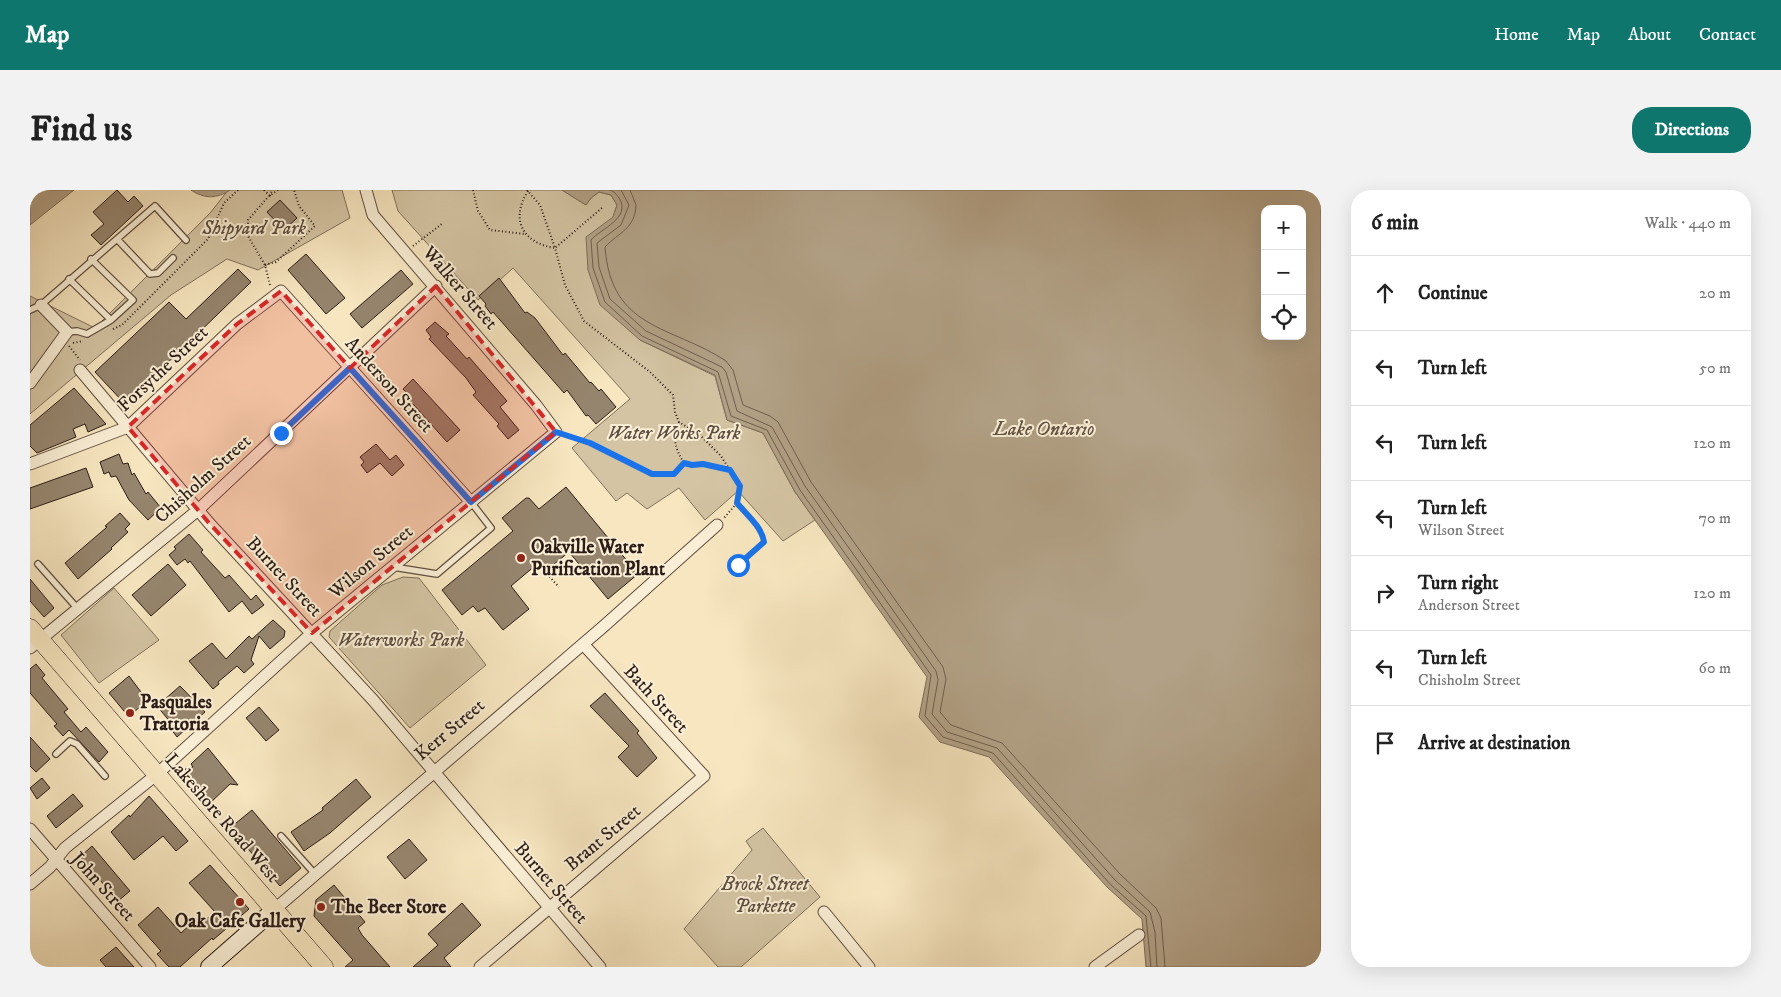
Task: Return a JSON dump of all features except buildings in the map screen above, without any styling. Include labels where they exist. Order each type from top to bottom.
[{"type":"main road","name":"Lakeshore Road West","points":[[33,639],[156,774],[324,967]]},
{"type":"main road","name":"Kerr Street","points":[[210,967],[274,910]]},
{"type":"street","name":"Walker Street","points":[[366,190],[373,215],[436,286],[536,405],[556,432]]},
{"type":"street","name":"Chisholm Street","points":[[33,639],[78,609],[198,510],[436,286]]},
{"type":"street","name":"Anderson Street","points":[[277,294],[350,368],[471,502]]},
{"type":"street","name":"Forsythe Street","points":[[30,464],[128,427],[237,324],[277,294]]},
{"type":"street","points":[[30,383],[67,332],[41,305]]},
{"type":"street","name":"Burnet Street","points":[[82,367],[128,427],[198,510],[312,634],[433,771],[600,967]]},
{"type":"street","name":"Wilson Street","points":[[30,884],[56,860],[65,848],[156,774],[312,634],[556,432]]},
{"type":"street","name":"Kerr Street","points":[[274,910],[433,771],[583,644],[717,525]]},
{"type":"street","name":"Bath Street","points":[[583,644],[704,776]]},
{"type":"street","name":"Brant Street","points":[[480,967],[704,776]]},
{"type":"street","name":"John Street","points":[[30,829],[150,967]]},
{"type":"street","points":[[824,912],[870,967]]},
{"type":"street","points":[[1095,967],[1139,935]]},
{"type":"lane","points":[[30,310],[41,305],[91,259],[155,206],[186,240]]},
{"type":"lane","points":[[117,239],[150,274],[158,273],[173,258]]},
{"type":"lane","points":[[67,332],[77,331],[87,334],[111,320],[133,300],[91,259]]},
{"type":"lane","points":[[69,279],[111,320]]},
{"type":"lane","points":[[393,567],[437,574],[491,528],[471,502]]},
{"type":"lane","points":[[38,564],[78,609]]},
{"type":"lane","points":[[56,754],[70,741],[77,744],[104,776]]},
{"type":"lane","points":[[281,836],[315,874]]},
{"type":"path","points":[[105,332],[122,325],[208,239],[224,203],[238,190]]},
{"type":"path","points":[[264,190],[270,196]]},
{"type":"path","points":[[270,196],[272,190]]},
{"type":"path","points":[[277,294],[266,265],[248,236],[248,220],[278,190]]},
{"type":"path","points":[[266,265],[276,262],[315,226],[299,206],[294,190]]},
{"type":"path","points":[[473,190],[478,211],[490,230],[525,234],[540,246],[555,248],[604,207]]},
{"type":"path","points":[[525,234],[520,219],[521,202],[528,191],[540,205],[566,285],[584,321],[650,372],[673,395],[674,412],[679,422],[700,435],[721,456],[740,486],[737,503],[717,525]]},
{"type":"path","points":[[406,252],[443,223]]},
{"type":"path","points":[[82,367],[67,344],[88,340]]},
{"type":"path","points":[[679,422],[674,432],[676,451],[684,463],[692,465],[703,464],[730,470]]},
{"type":"path","points":[[556,432],[590,443],[652,474],[674,474],[684,463]]},
{"type":"path","points":[[737,503],[761,531],[764,542],[738,565]]},
{"type":"path","points":[[547,574],[559,587]]},
{"type":"highlighted area","points":[[436,286],[556,432],[312,633],[209,523],[128,427],[237,324],[281,291],[350,368]]},
{"type":"green space","name":"Shipyard Park","points":[[228,190],[342,190],[350,218],[258,270],[227,259],[171,295],[30,414],[30,296],[95,328],[211,212]]},
{"type":"green space","name":"Water Works Park","points":[[392,190],[562,190],[586,205],[599,192],[611,195],[617,205],[613,217],[640,340],[715,376],[727,420],[763,433],[795,492],[815,520],[783,541],[738,491],[705,520],[679,488],[647,509],[627,493],[616,501],[572,448],[630,399],[513,268],[478,300],[398,211]]},
{"type":"green space","name":"Waterworks Park","points":[[403,577],[419,578],[486,665],[410,728],[329,637],[330,631],[382,585]]},
{"type":"green space","points":[[114,588],[159,640],[99,683],[61,635]]},
{"type":"green space","name":"Brock Street Parkette","points":[[763,828],[820,897],[741,967],[718,967],[684,929],[752,850],[746,841]]},
{"type":"water","points":[[30,190],[74,190],[30,225]]},
{"type":"water","points":[[191,190],[230,190],[210,197]]},
{"type":"water","name":"Lake Ontario","points":[[562,190],[1321,190],[1321,967],[1146,967],[1142,919],[1107,887],[989,757],[940,742],[919,717],[927,677],[795,492],[763,433],[727,420],[715,375],[640,340],[600,305],[588,270],[586,237],[613,217],[617,205],[611,195],[599,192],[586,205]]},
{"type":"place","name":"Oakville Water Purification Plant","points":[[521,558]]},
{"type":"place","name":"Pasquales Trattoria","points":[[130,713]]},
{"type":"place","name":"Oak Cafe Gallery","points":[[240,902]]},
{"type":"place","name":"The Beer Store","points":[[321,907]]},
{"type":"route","points":[[281,433],[350,368],[471,502],[556,432],[590,443],[652,474],[674,474],[684,463],[692,465],[703,464],[730,470],[740,486],[737,503],[761,531],[764,538],[764,542],[738,565]]}]
